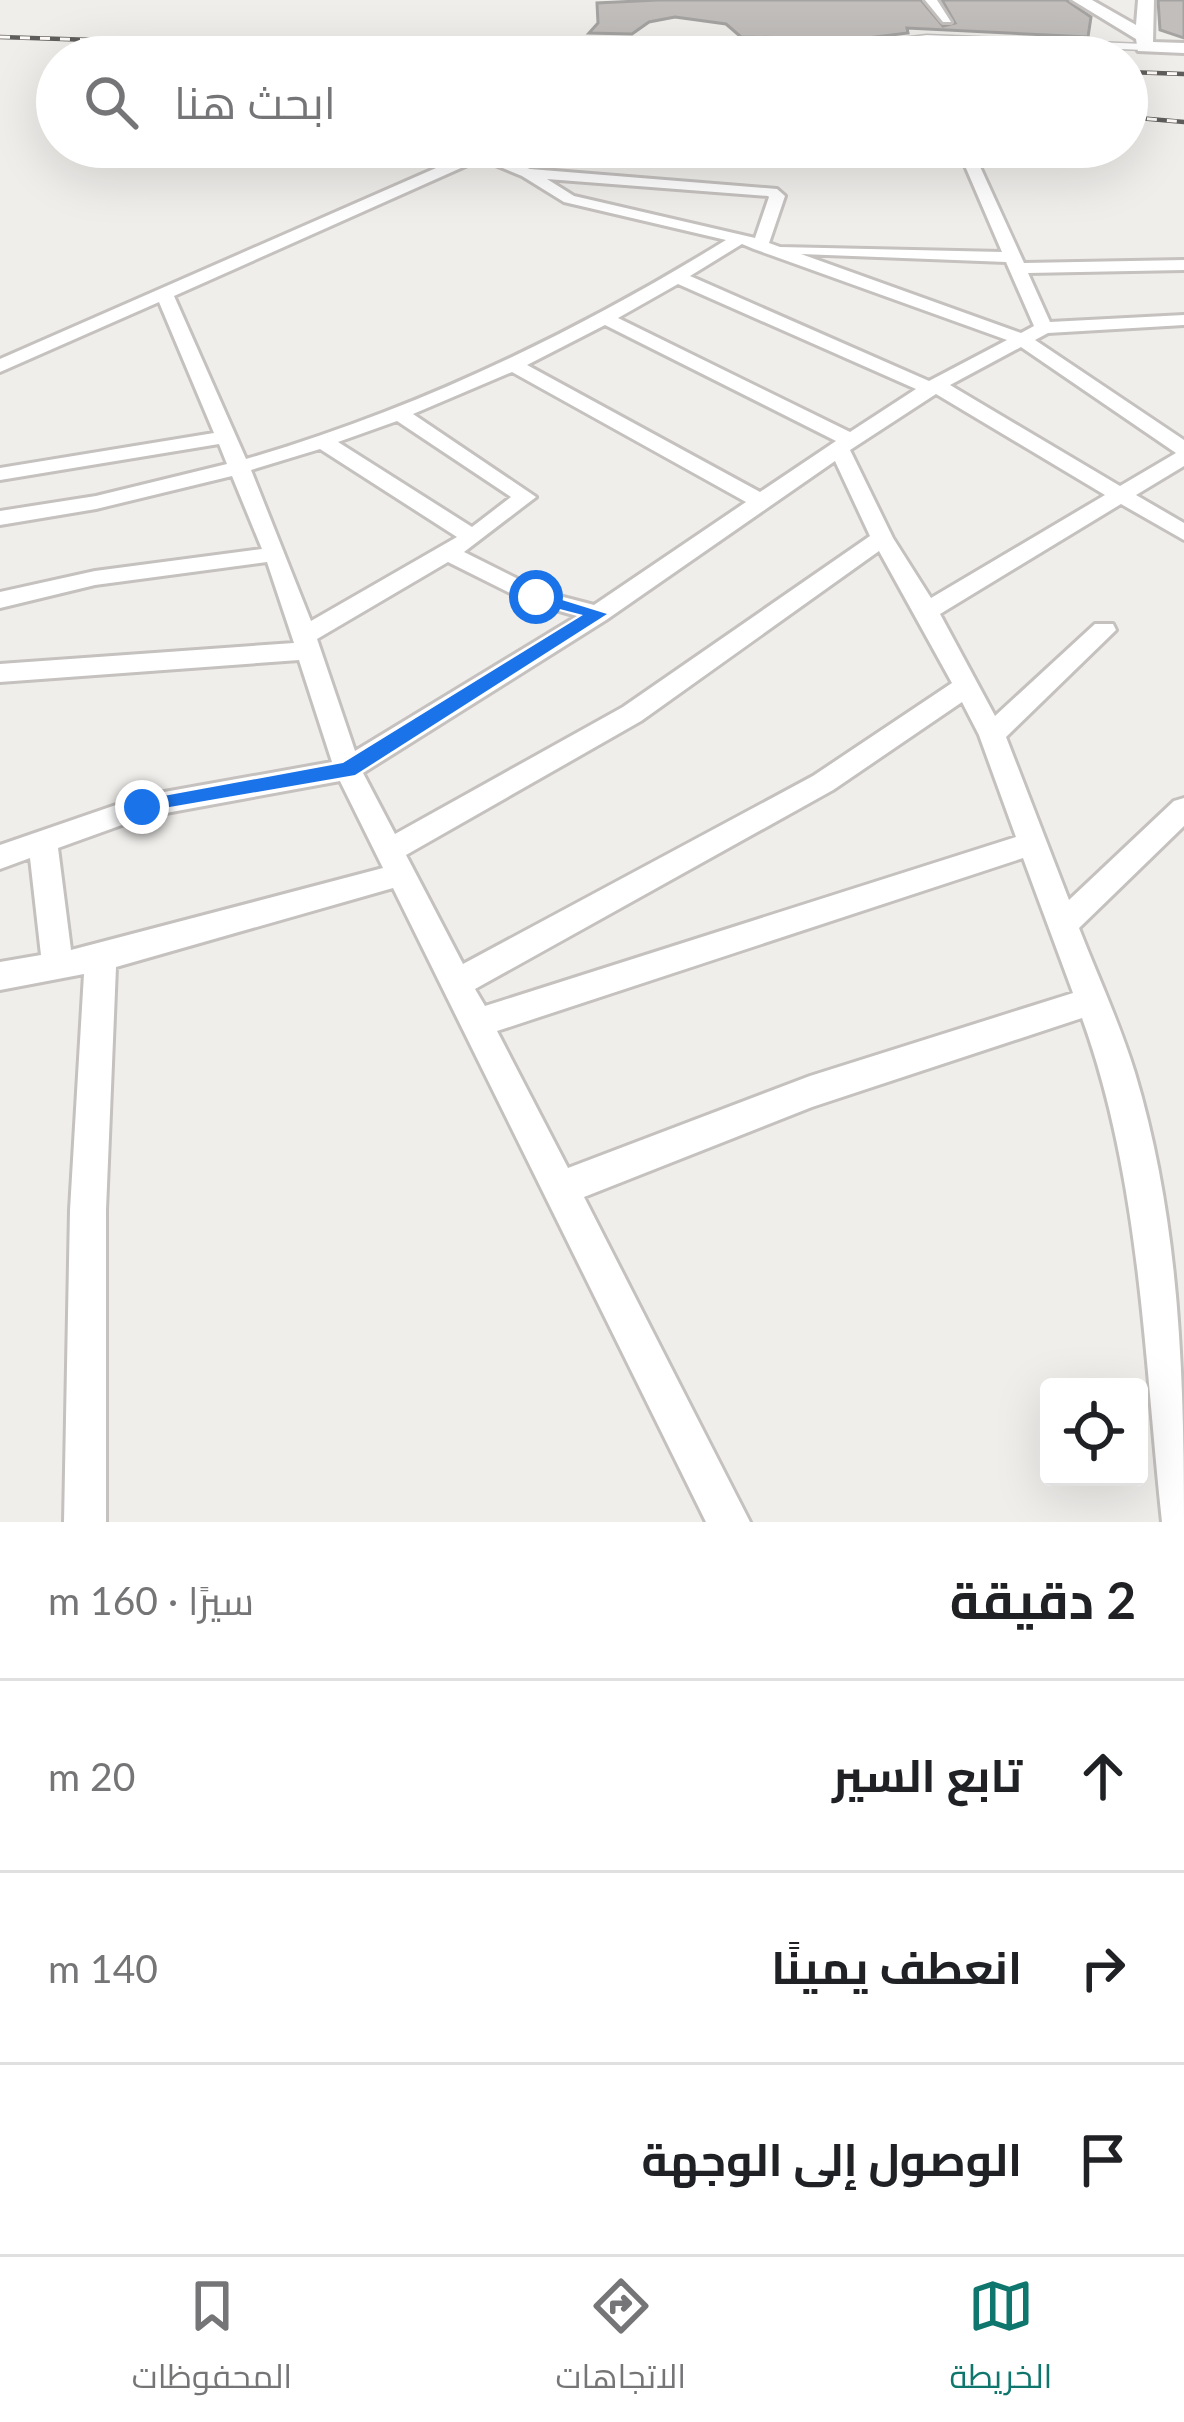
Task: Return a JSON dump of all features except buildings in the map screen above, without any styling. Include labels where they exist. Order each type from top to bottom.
[{"type":"street","points":[[932,0],[946,20]]},
{"type":"street","points":[[1080,0],[1135,36]]},
{"type":"street","points":[[1144,36],[1146,0]]},
{"type":"street","points":[[1148,43],[1184,48]]},
{"type":"street","points":[[0,367],[448,168]]},
{"type":"street","points":[[519,168],[569,199],[740,238],[1034,334],[1184,453],[1123,496],[927,611]]},
{"type":"street","points":[[973,168],[1016,262],[1034,334]]},
{"type":"street","points":[[527,173],[772,192],[777,196],[769,249]]},
{"type":"street","points":[[0,518],[106,500],[325,442],[510,363],[677,277],[740,238]]},
{"type":"street","points":[[769,249],[1184,265]]},
{"type":"street","points":[[677,277],[934,387],[1184,533]]},
{"type":"street","points":[[165,295],[276,554],[348,770],[729,1522]]},
{"type":"street","points":[[602,317],[845,444],[882,538],[927,611],[992,735],[1118,1072],[1146,1197],[1176,1388],[1183,1522]]},
{"type":"street","points":[[0,857],[167,801],[348,770],[598,614],[934,387],[1034,334],[1171,320],[1184,340]]},
{"type":"street","points":[[510,363],[764,503]]},
{"type":"street","points":[[0,673],[304,644],[523,502],[524,494],[398,413]]},
{"type":"street","points":[[0,474],[227,437]]},
{"type":"street","points":[[325,442],[473,537]]},
{"type":"street","points":[[0,976],[101,958],[394,863],[632,714],[882,538]]},
{"type":"street","points":[[447,552],[536,597],[598,614]]},
{"type":"street","points":[[0,599],[95,578],[276,554]]},
{"type":"street","points":[[992,735],[1104,630]]},
{"type":"street","points":[[455,984],[823,783],[967,686]]},
{"type":"street","points":[[1063,925],[1184,809]]},
{"type":"street","points":[[43,841],[57,964]]},
{"type":"street","points":[[477,1023],[1031,844]]},
{"type":"street","points":[[85,1522],[88,1210],[101,958]]},
{"type":"street","points":[[562,1188],[810,1092],[1094,1000]]},
{"type":"railway","points":[[0,37],[36,38]]},
{"type":"railway","points":[[1148,73],[1184,74]]},
{"type":"railway","points":[[1148,119],[1184,122]]},
{"type":"route","points":[[142,807],[348,770],[598,614],[536,597]]}]
